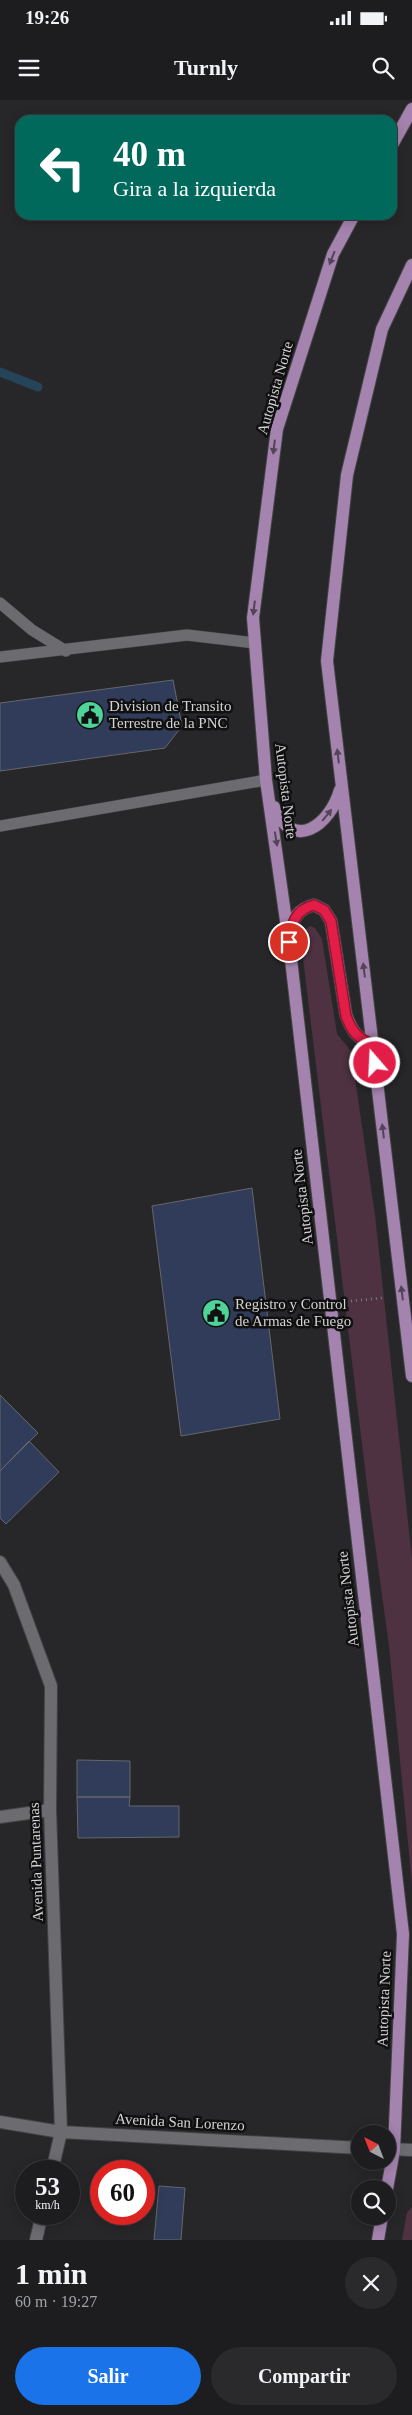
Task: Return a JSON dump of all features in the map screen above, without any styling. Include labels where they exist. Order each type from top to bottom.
[{"type":"main road","points":[[397,136],[412,109]]},
{"type":"main road","name":"Autopista Norte","points":[[351,220],[333,254],[277,429],[253,618],[266,780],[289,942],[403,1934],[392,2125]]},
{"type":"main road","points":[[412,265],[382,329],[347,476],[327,661],[412,1376]]},
{"type":"main road","points":[[269,795],[278,816],[284,824],[295,831],[307,830],[319,824],[329,814],[336,802],[342,784]]},
{"type":"main road","points":[[289,942],[292,925],[299,911],[314,905],[328,915],[331,921],[346,1016],[351,1030],[360,1040],[373,1044]]},
{"type":"main road","points":[[378,2240],[380,2225]]},
{"type":"street","name":"Avenida Puntarenas","points":[[0,1562],[14,1585],[51,1686],[50,1810],[61,2132],[55,2160]]},
{"type":"street","points":[[0,1817],[50,1810]]},
{"type":"street","name":"Avenida San Lorenzo","points":[[0,2122],[61,2132],[351,2148]]},
{"type":"street","points":[[396,2149],[412,2150]]},
{"type":"street","points":[[36,2240],[39,2225]]},
{"type":"lane","points":[[0,603],[32,630],[66,651]]},
{"type":"lane","points":[[0,657],[66,651],[187,635],[255,643]]},
{"type":"lane","points":[[0,826],[266,780]]},
{"type":"path","points":[[330,1303],[402,1296]]},
{"type":"shaded area","points":[[310,926],[315,928],[322,939],[337,1034],[351,1051],[375,1215],[412,1559],[412,1884],[389,1646],[367,1485],[302,949],[303,934]]},
{"type":"shaded area","points":[[412,2207],[412,2240],[402,2240],[407,2213]]},
{"type":"building","name":"Division de Transito Terrestre de la PNC","points":[[173,680],[182,726],[165,748],[0,771],[0,703]]},
{"type":"building","name":"Registro y Control de Armas de Fuego","points":[[252,1188],[280,1419],[181,1436],[152,1206]]},
{"type":"building","points":[[0,1395],[38,1433],[0,1471]]},
{"type":"building","points":[[29,1441],[59,1472],[6,1524],[0,1518],[0,1471]]},
{"type":"building","points":[[77,1760],[130,1761],[130,1797],[77,1797]]},
{"type":"building","points":[[77,1797],[130,1797],[129,1806],[179,1806],[179,1837],[78,1838]]},
{"type":"building","points":[[159,2186],[185,2188],[181,2240],[154,2240]]},
{"type":"waterway","points":[[0,372],[38,387]]},
{"type":"place","name":"Division de Transito Terrestre de la PNC","points":[[90,715]]},
{"type":"place","name":"Registro y Control de Armas de Fuego","points":[[216,1313]]},
{"type":"route","points":[[289,942],[294,918],[299,911],[314,905],[324,910],[328,915],[331,921],[346,1016],[351,1030],[360,1040],[373,1044],[375,1063]]}]
